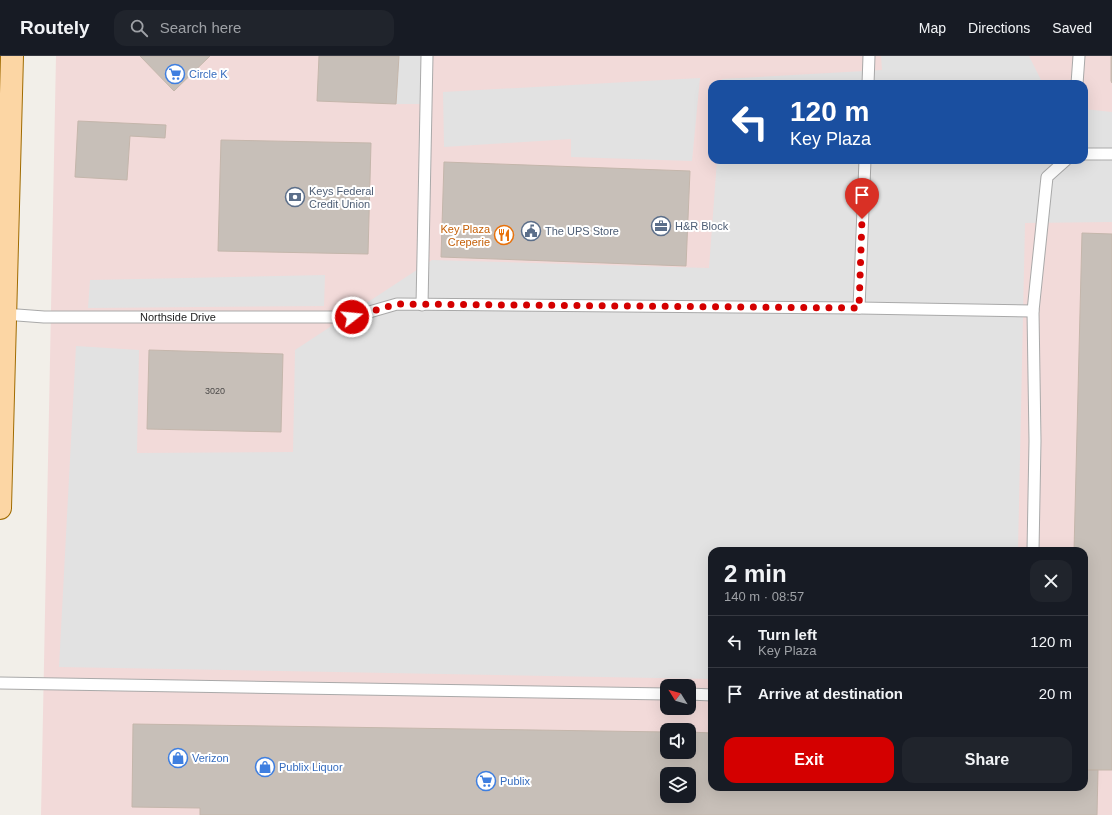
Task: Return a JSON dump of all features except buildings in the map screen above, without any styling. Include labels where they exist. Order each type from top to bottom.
[{"type":"main road","points":[[0,508],[12,56]]},
{"type":"lane","points":[[422,305],[427,56]]},
{"type":"lane","points":[[868,80],[869,56]]},
{"type":"lane","points":[[1077,80],[1079,56]]},
{"type":"lane","points":[[1088,154],[1112,154]]},
{"type":"lane","points":[[859,308],[865,164]]},
{"type":"lane","points":[[1033,547],[1036,441],[1033,311],[1047,177],[1062,164]]},
{"type":"lane","name":"Northside Drive","points":[[4,314],[44,317],[352,317],[397,304],[1033,311]]},
{"type":"lane","points":[[0,683],[660,694]]},
{"type":"lane","points":[[696,694],[708,694]]},
{"type":"shaded area","points":[[56,56],[1112,56],[1112,815],[41,815]]},
{"type":"shaded area","points":[[399,56],[424,56],[424,104],[396,104]]},
{"type":"shaded area","points":[[881,56],[1029,56],[1041,80],[722,80],[722,79],[882,70]]},
{"type":"shaded area","points":[[700,78],[692,161],[571,157],[571,139],[444,147],[443,92]]},
{"type":"shaded area","points":[[1088,109],[1112,112],[1112,222],[1025,223],[1018,547],[708,547],[708,679],[59,667],[76,346],[139,350],[137,453],[293,452],[295,350],[432,260],[709,268],[717,164],[1088,164]]},
{"type":"shaded area","points":[[325,275],[324,306],[88,308],[90,280]]},
{"type":"place","name":"Circle K","points":[[175,74]]},
{"type":"place","name":"Keys Federal Credit Union","points":[[295,197]]},
{"type":"place","name":"H&R Block","points":[[661,226]]},
{"type":"place","name":"The UPS Store","points":[[531,231]]},
{"type":"place","name":"Key Plaza Creperie","points":[[504,235]]},
{"type":"place","name":"Verizon","points":[[178,758]]},
{"type":"place","name":"Publix Liquor","points":[[265,767]]},
{"type":"place","name":"Publix","points":[[486,781]]},
{"type":"route","points":[[352,317],[397,304],[859,308],[862,219]]}]
